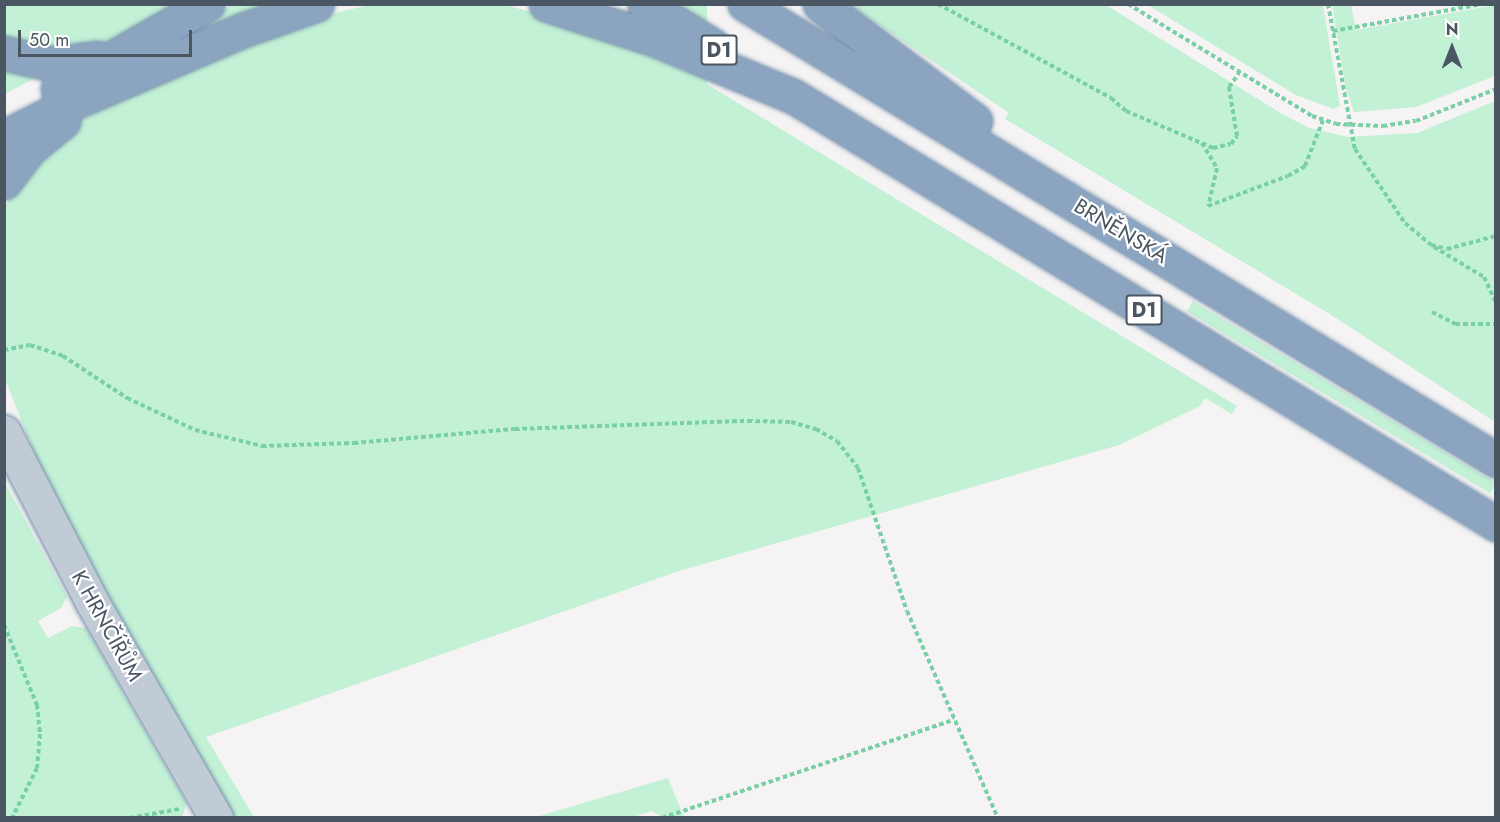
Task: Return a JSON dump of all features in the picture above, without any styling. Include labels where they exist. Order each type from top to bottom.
[{"type":"highway","points":[[4,113],[150,39],[207,4]]},
{"type":"highway","points":[[4,137],[74,102],[140,76],[243,30],[317,4]]},
{"type":"highway","points":[[546,4],[652,38],[793,96]]},
{"type":"highway","name":"D1","points":[[645,4],[1496,524]]},
{"type":"highway","name":"BRNĚNSKÁ","points":[[745,4],[1113,225],[1496,460]]},
{"type":"highway","points":[[820,4],[1113,225]]},
{"type":"highway","points":[[4,53],[52,64],[77,64],[150,39]]},
{"type":"highway","points":[[4,182],[30,148],[61,122],[140,76]]},
{"type":"street","name":"K HRNČÍŘŮM","points":[[4,432],[201,812]]},
{"type":"path","points":[[938,4],[1111,98],[1126,111],[1202,143],[1223,147],[1236,140],[1229,87],[1239,73]]},
{"type":"path","points":[[1128,4],[1239,73],[1323,120],[1349,127],[1416,121],[1496,89]]},
{"type":"path","points":[[1328,4],[1349,127],[1355,148],[1405,224],[1431,245],[1484,278],[1496,303]]},
{"type":"path","points":[[1332,31],[1483,4]]},
{"type":"path","points":[[1202,143],[1217,168],[1208,206],[1288,176],[1305,166],[1323,120]]},
{"type":"path","points":[[1431,245],[1447,249],[1496,236]]},
{"type":"path","points":[[1432,312],[1456,324],[1496,324]]},
{"type":"path","points":[[4,350],[30,345],[63,356],[127,398],[195,430],[262,446],[354,443],[515,429],[748,421],[791,422],[816,429],[837,441],[858,468],[907,611],[998,818]]},
{"type":"path","points":[[4,625],[37,705],[40,734],[37,768],[12,818]]},
{"type":"path","points":[[662,818],[954,720]]},
{"type":"path","points":[[130,818],[201,812]]},
{"type":"green space","points":[[502,4],[571,23],[682,69],[1237,406],[1232,414],[1205,398],[1200,406],[1119,445],[679,571],[206,737],[254,817],[229,818],[58,512],[5,379],[5,207],[19,180],[63,131],[109,103],[310,19],[369,5]]},
{"type":"green space","points":[[5,5],[186,5],[84,53],[5,40]]},
{"type":"green space","points":[[231,5],[277,5],[193,38],[190,32]]},
{"type":"green space","points":[[685,5],[707,5],[707,174],[685,174]]},
{"type":"green space","points":[[850,5],[1106,5],[1282,114],[1309,128],[1348,137],[1417,133],[1495,101],[1495,422],[1333,316],[1005,119],[1009,113]]},
{"type":"green space","points":[[1148,5],[1323,5],[1340,106],[1333,109],[1296,95]]},
{"type":"green space","points":[[1332,5],[1351,5],[1356,30],[1495,5],[1495,76],[1416,107],[1354,112],[1346,89]]},
{"type":"green space","points":[[5,66],[34,77],[5,94]]},
{"type":"green space","points":[[1193,301],[1496,483],[1490,494],[1187,311]]},
{"type":"green space","points":[[5,483],[67,597],[61,608],[38,621],[48,638],[72,626],[86,628],[187,804],[182,817],[5,817]]},
{"type":"green space","points":[[668,778],[684,817],[662,817],[652,811],[633,817],[536,817]]}]
